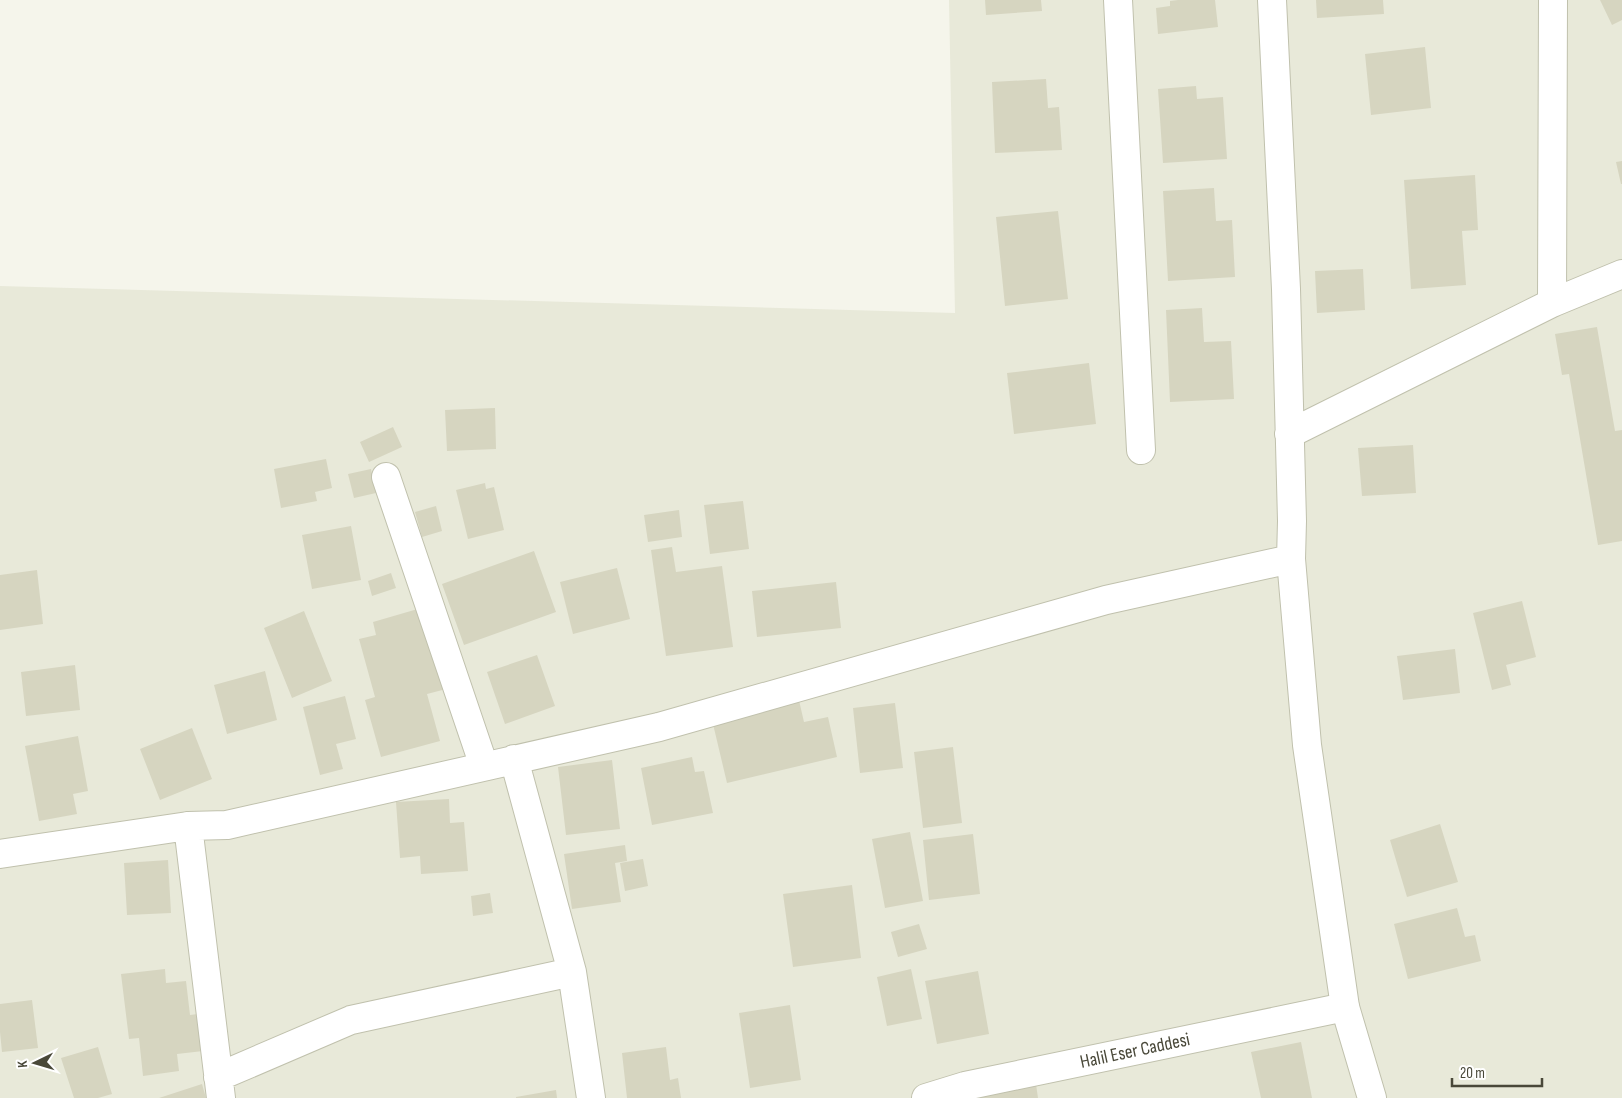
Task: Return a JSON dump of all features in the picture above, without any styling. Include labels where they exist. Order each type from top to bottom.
[{"type":"street","points":[[1118,0],[1141,450]]},
{"type":"street","points":[[1272,0],[1286,289],[1292,521],[1291,559],[1307,745],[1345,1007],[1372,1098]]},
{"type":"street","points":[[1552,303],[1553,0]]},
{"type":"street","points":[[1289,434],[1552,303],[1622,274]]},
{"type":"street","points":[[386,477],[484,766]]},
{"type":"street","points":[[0,854],[188,826],[227,825],[659,727],[1106,600],[1291,559]]},
{"type":"street","points":[[514,759],[572,972],[591,1098]]},
{"type":"street","points":[[188,826],[220,1087],[350,1020],[572,972]]},
{"type":"street","name":"Halil Eser Caddesi","points":[[926,1098],[965,1086],[1345,1007]]},
{"type":"shaded area","points":[[949,0],[1622,0],[1622,1098],[0,1098],[0,286],[955,313]]},
{"type":"building","points":[[985,0],[1041,0],[1042,11],[986,15]]},
{"type":"building","points":[[1215,0],[1218,27],[1158,34],[1156,8],[1170,6],[1170,1]]},
{"type":"building","points":[[1316,0],[1383,0],[1384,14],[1317,18]]},
{"type":"building","points":[[1600,0],[1622,0],[1622,20],[1612,25]]},
{"type":"building","points":[[1425,47],[1431,108],[1371,115],[1365,54]]},
{"type":"building","points":[[1046,79],[1048,108],[1059,107],[1062,150],[995,153],[992,82]]},
{"type":"building","points":[[1196,86],[1197,99],[1223,97],[1227,159],[1163,163],[1158,89]]},
{"type":"building","points":[[1622,161],[1622,184],[1621,184],[1616,162]]},
{"type":"building","points":[[1475,175],[1478,230],[1462,231],[1466,285],[1411,289],[1404,180]]},
{"type":"building","points":[[1214,188],[1216,221],[1232,220],[1235,277],[1168,281],[1163,191]]},
{"type":"building","points":[[1058,211],[1068,299],[1005,306],[996,217]]},
{"type":"building","points":[[1363,269],[1365,310],[1317,313],[1315,271]]},
{"type":"building","points":[[1202,308],[1204,342],[1231,341],[1234,399],[1170,402],[1166,310]]},
{"type":"building","points":[[1597,327],[1615,431],[1622,430],[1622,541],[1598,545],[1569,374],[1562,375],[1555,334]]},
{"type":"building","points":[[1089,363],[1096,424],[1014,434],[1007,373]]},
{"type":"building","points":[[495,408],[496,449],[447,451],[445,410]]},
{"type":"building","points":[[393,427],[402,447],[369,462],[360,442]]},
{"type":"building","points":[[1413,445],[1416,493],[1362,496],[1358,448]]},
{"type":"building","points":[[326,459],[332,488],[315,492],[317,501],[281,508],[274,469]]},
{"type":"building","points":[[371,469],[376,493],[354,498],[348,474]]},
{"type":"building","points":[[485,483],[486,489],[494,487],[504,530],[468,539],[456,490]]},
{"type":"building","points":[[743,501],[749,549],[710,554],[704,505]]},
{"type":"building","points":[[436,506],[442,531],[422,537],[415,512]]},
{"type":"building","points":[[679,510],[682,537],[648,542],[644,515]]},
{"type":"building","points":[[351,526],[361,580],[312,589],[302,535]]},
{"type":"building","points":[[672,547],[676,572],[722,566],[733,647],[666,656],[651,550]]},
{"type":"building","points":[[534,551],[556,612],[464,645],[442,584]]},
{"type":"building","points":[[617,568],[630,619],[573,634],[560,582]]},
{"type":"building","points":[[37,570],[43,624],[0,630],[0,575]]},
{"type":"building","points":[[391,573],[396,588],[372,596],[368,581]]},
{"type":"building","points":[[836,582],[841,628],[757,637],[752,591]]},
{"type":"building","points":[[1522,601],[1536,657],[1506,665],[1511,685],[1492,690],[1473,613]]},
{"type":"building","points":[[428,606],[450,688],[427,694],[440,741],[381,757],[365,700],[375,697],[359,639],[376,635],[373,622]]},
{"type":"building","points":[[304,611],[332,681],[292,698],[264,628]]},
{"type":"building","points":[[1455,649],[1460,693],[1403,700],[1397,656]]},
{"type":"building","points":[[537,655],[555,706],[505,724],[487,672]]},
{"type":"building","points":[[75,665],[80,710],[26,716],[21,672]]},
{"type":"building","points":[[265,671],[277,720],[227,734],[214,685]]},
{"type":"building","points":[[345,696],[356,739],[336,744],[343,769],[320,775],[303,707]]},
{"type":"building","points":[[798,696],[804,722],[828,717],[837,757],[727,783],[713,724],[755,714],[753,706]]},
{"type":"building","points":[[895,703],[903,768],[860,773],[853,708]]},
{"type":"building","points":[[192,728],[212,779],[160,800],[140,749]]},
{"type":"building","points":[[78,736],[88,791],[73,794],[77,814],[39,821],[25,746]]},
{"type":"building","points":[[953,747],[962,823],[923,828],[914,752]]},
{"type":"building","points":[[692,757],[695,772],[704,771],[713,813],[652,825],[641,768]]},
{"type":"building","points":[[612,760],[620,829],[566,835],[558,767]]},
{"type":"building","points":[[449,799],[450,823],[464,822],[468,871],[421,874],[420,856],[400,858],[396,802]]},
{"type":"building","points":[[1440,824],[1458,882],[1407,897],[1390,840]]},
{"type":"building","points":[[910,832],[923,901],[885,908],[872,839]]},
{"type":"building","points":[[973,834],[980,894],[929,900],[923,840]]},
{"type":"building","points":[[625,845],[627,861],[615,863],[621,902],[572,909],[564,854]]},
{"type":"building","points":[[643,859],[648,886],[625,891],[620,863]]},
{"type":"building","points":[[168,860],[171,913],[127,915],[124,863]]},
{"type":"building","points":[[852,885],[861,958],[793,967],[783,894]]},
{"type":"building","points":[[490,893],[493,913],[473,916],[471,896]]},
{"type":"building","points":[[1457,908],[1465,937],[1475,935],[1481,961],[1408,979],[1394,924]]},
{"type":"building","points":[[919,924],[927,949],[898,957],[891,932]]},
{"type":"building","points":[[165,969],[166,983],[186,981],[190,1015],[198,1014],[203,1051],[177,1054],[179,1071],[143,1076],[139,1038],[129,1039],[121,974]]},
{"type":"building","points":[[911,969],[922,1019],[887,1026],[877,977]]},
{"type":"building","points":[[978,971],[989,1034],[937,1044],[925,981]]},
{"type":"building","points":[[32,1000],[38,1048],[2,1052],[0,1004]]},
{"type":"building","points":[[790,1005],[801,1080],[750,1088],[739,1013]]},
{"type":"building","points":[[1301,1042],[1312,1098],[1261,1098],[1251,1052]]},
{"type":"building","points":[[98,1047],[112,1094],[98,1098],[74,1098],[61,1058]]},
{"type":"building","points":[[666,1047],[670,1080],[678,1078],[681,1098],[627,1098],[622,1053]]},
{"type":"building","points":[[202,1084],[206,1098],[159,1098]]},
{"type":"building","points":[[1036,1084],[1038,1098],[979,1098],[978,1090]]},
{"type":"building","points":[[556,1090],[557,1098],[516,1098],[516,1097]]}]
